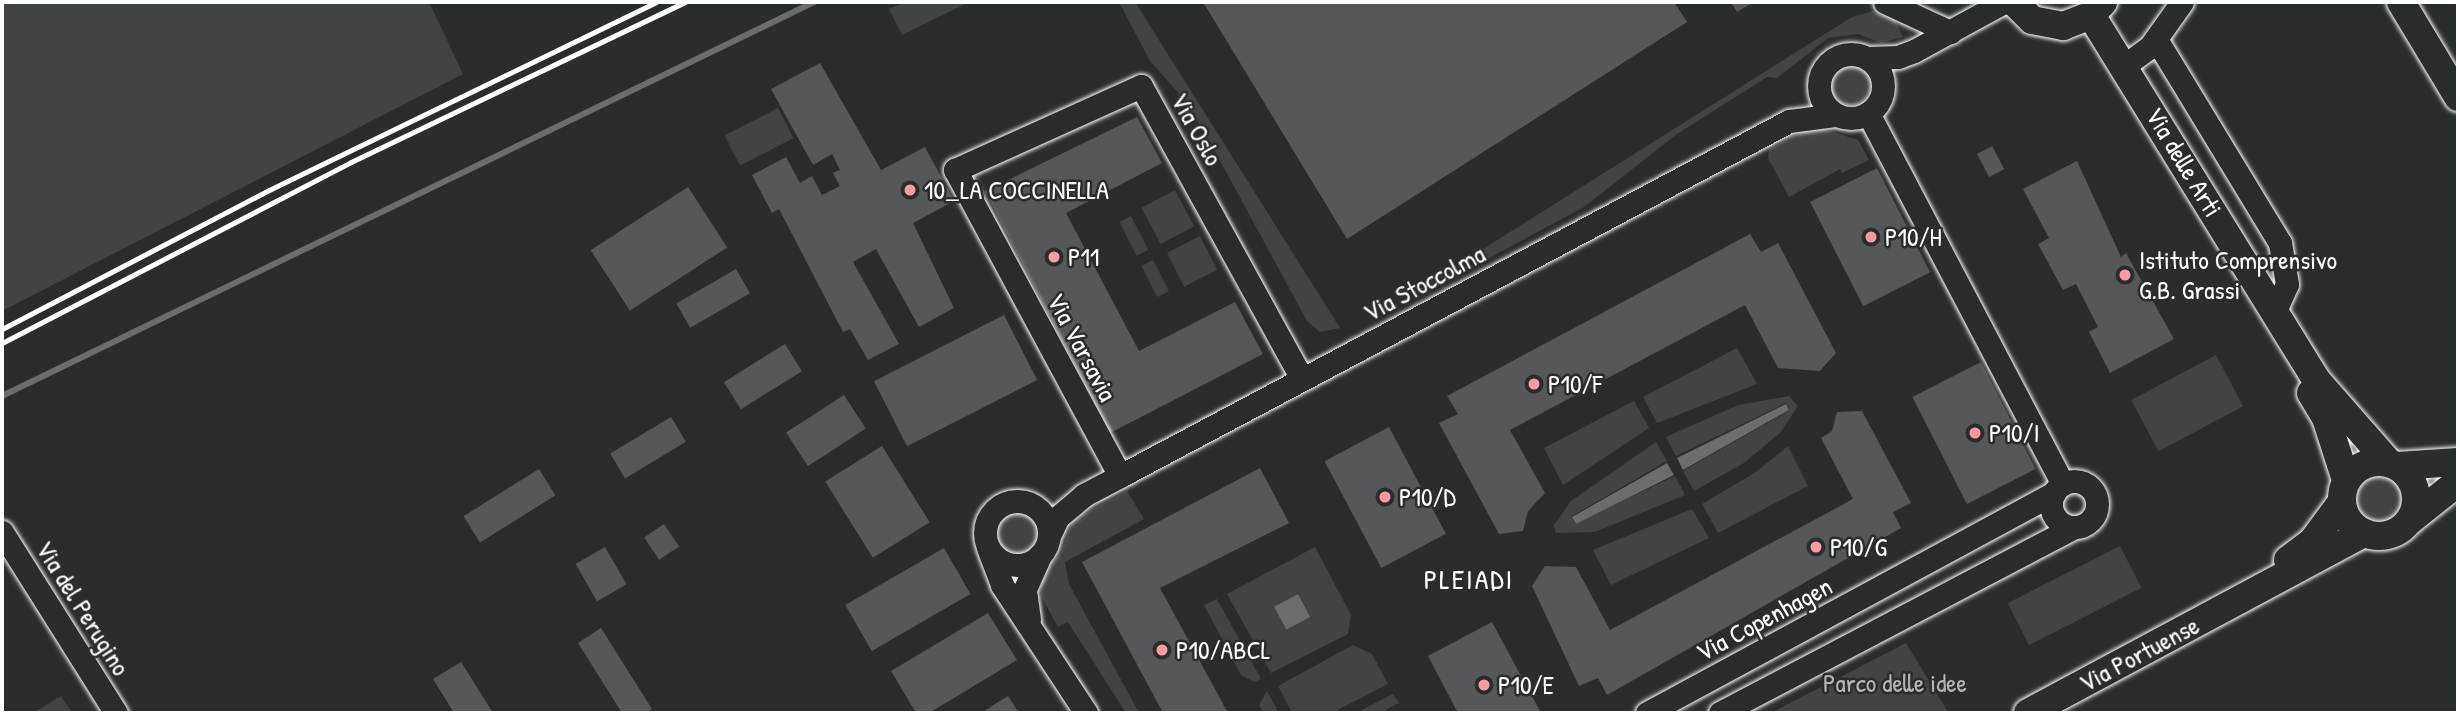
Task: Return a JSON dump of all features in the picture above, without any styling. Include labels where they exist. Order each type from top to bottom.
[{"type":"street","points":[[1885,2],[1950,32]]},
{"type":"street","points":[[1914,51],[1890,74],[1868,114],[1847,118],[1835,115],[1822,101],[1818,88],[1820,76],[1832,60],[1854,54],[1867,58],[1898,57],[2004,2]]},
{"type":"street","points":[[2014,2],[2032,20],[2047,25],[2063,26],[2097,8]]},
{"type":"street","points":[[2125,65],[2156,39],[2182,2]]},
{"type":"street","points":[[2401,2],[2458,97]]},
{"type":"street","name":"Via delle Arti","points":[[2097,8],[2125,65],[2297,347]]},
{"type":"street","points":[[2156,39],[2280,243],[2287,284],[2275,311]]},
{"type":"street","points":[[1867,58],[1878,68],[1883,89]]},
{"type":"street","name":"Via Oslo","points":[[955,170],[1141,86],[1302,379]]},
{"type":"street","name":"Via Stoccolma","points":[[1030,626],[1025,589],[1058,517],[1084,495],[1789,121],[1818,88]]},
{"type":"street","points":[[1868,114],[2058,488],[2053,512],[2072,528]]},
{"type":"street","name":"Via Stoccolma","points":[[1789,121],[1835,115]]},
{"type":"street","name":"Via Varsavia","points":[[955,170],[1119,476]]},
{"type":"street","points":[[2297,347],[2323,388],[2415,491],[2409,521]]},
{"type":"street","points":[[2297,347],[2344,491],[2350,523],[2364,533],[2392,534],[2458,482]]},
{"type":"street","points":[[2344,491],[2364,464],[2458,462]]},
{"type":"street","points":[[1720,713],[2092,518],[2097,503],[2084,482],[2058,488]]},
{"type":"street","name":"Via Copenhagen","points":[[1647,713],[2058,488]]},
{"type":"street","name":"Via Portuense","points":[[2250,594],[2312,542],[2344,491]]},
{"type":"street","name":"Via Stoccolma","points":[[1033,505],[1084,495]]},
{"type":"street","points":[[1013,501],[1033,505],[1045,518],[1045,545],[1012,565],[988,548],[985,528],[995,509],[1013,501]]},
{"type":"street","name":"Via del Perugino","points":[[2,532],[117,713]]},
{"type":"street","name":"Via Portuense","points":[[2028,713],[2364,533]]},
{"type":"street","name":"Via Stoccolma","points":[[988,548],[1002,585],[1086,713]]},
{"type":"green space","points":[[2,2],[429,2],[463,74],[2,311]]},
{"type":"green space","points":[[904,2],[969,2],[902,35],[889,9]]},
{"type":"green space","points":[[1119,2],[1135,2],[1340,328],[1320,332],[1307,321],[1211,144],[1183,98],[1150,61]]},
{"type":"green space","points":[[1877,10],[1894,18],[1903,37],[1881,43],[1858,34],[1828,38],[1777,78],[1767,77],[1677,134],[1584,207],[1437,286],[1429,283],[1852,17]]},
{"type":"green space","points":[[1850,63],[1865,69],[1871,84],[1865,99],[1850,105],[1835,99],[1829,84],[1835,69]]},
{"type":"green space","points":[[778,108],[793,138],[740,166],[725,135]]},
{"type":"green space","points":[[1811,125],[1858,140],[1869,160],[1842,173],[1840,169],[1789,197],[1768,158],[1769,150]]},
{"type":"green space","points":[[1175,190],[1194,226],[1161,244],[1141,208]]},
{"type":"green space","points":[[1131,216],[1148,250],[1137,256],[1119,222]]},
{"type":"green space","points":[[1200,236],[1217,270],[1184,287],[1167,253]]},
{"type":"green space","points":[[1153,260],[1169,291],[1157,297],[1141,266]]},
{"type":"green space","points":[[1737,348],[1757,384],[1657,423],[1643,397]]},
{"type":"green space","points":[[2216,355],[2243,406],[2158,451],[2131,400]]},
{"type":"green space","points":[[1789,396],[1798,406],[1781,432],[1744,463],[1694,491],[1683,471],[1790,410],[1786,403],[1676,456],[1666,437],[1738,405]]},
{"type":"green space","points":[[1634,401],[1649,428],[1563,485],[1544,448]]},
{"type":"green space","points":[[1656,442],[1667,461],[1572,516],[1575,524],[1675,476],[1685,495],[1595,532],[1556,533],[1554,525],[1571,501]]},
{"type":"green space","points":[[1788,446],[1808,486],[1718,533],[1702,504],[1756,472]]},
{"type":"green space","points":[[2380,472],[2399,480],[2407,499],[2399,518],[2380,526],[2361,518],[2353,499],[2361,480]]},
{"type":"green space","points":[[1127,491],[1144,519],[1065,562],[1069,584],[1139,713],[1126,713],[1068,622],[1058,627],[1041,596],[1041,578],[1061,553],[1073,520]]},
{"type":"green space","points":[[1692,509],[1709,538],[1611,585],[1593,550]]},
{"type":"green space","points":[[1017,512],[1032,518],[1038,533],[1032,548],[1017,554],[1002,548],[996,533],[1002,518]]},
{"type":"green space","points":[[2120,546],[2141,588],[2029,645],[2008,603]]},
{"type":"green space","points":[[1315,547],[1351,615],[1348,634],[1271,673],[1227,594]]},
{"type":"green space","points":[[1217,599],[1261,679],[1254,682],[1241,675],[1204,605]]},
{"type":"green space","name":"Parco delle idee","points":[[1906,643],[1948,712],[1771,713]]},
{"type":"green space","points":[[1353,645],[1372,654],[1388,684],[1332,713],[1292,713],[1278,686]]},
{"type":"green space","points":[[1267,691],[1279,713],[1264,713],[1259,705]]},
{"type":"green space","points":[[1393,694],[1399,703],[1380,713],[1356,713]]},
{"type":"green space","points":[[61,696],[72,713],[33,713]]},
{"type":"shaded area","points":[[1786,404],[1789,410],[1683,470],[1677,458]]},
{"type":"shaded area","points":[[1667,463],[1674,475],[1576,524],[1572,517]]},
{"type":"shaded area","points":[[1298,594],[1310,617],[1286,630],[1274,607]]},
{"type":"building","points":[[1203,2],[1674,2],[1687,22],[1347,239]]},
{"type":"building","points":[[1731,2],[1754,2],[1737,12]]},
{"type":"building","points":[[820,63],[881,170],[925,147],[954,201],[913,223],[954,308],[919,327],[876,249],[853,262],[899,344],[868,360],[850,329],[843,332],[779,209],[772,213],[752,175],[786,157],[800,183],[812,176],[822,195],[840,186],[833,173],[840,170],[832,154],[813,165],[771,89]]},
{"type":"building","name":"P11","points":[[1137,117],[1162,163],[1066,213],[1139,351],[1235,302],[1263,354],[1110,433],[985,191]]},
{"type":"building","points":[[1992,146],[2004,169],[1989,177],[1977,154]]},
{"type":"building","points":[[2077,161],[2121,257],[2126,253],[2174,339],[2110,373],[2089,332],[2098,327],[2076,284],[2063,290],[2038,244],[2049,238],[2023,189]]},
{"type":"building","name":"P10/H","points":[[1877,168],[1930,272],[1863,306],[1810,202]]},
{"type":"building","points":[[688,187],[727,247],[630,311],[591,250]]},
{"type":"building","name":"P10/F","points":[[1750,234],[1761,252],[1778,243],[1836,353],[1820,371],[1778,368],[1745,305],[1510,430],[1545,493],[1528,511],[1523,531],[1499,534],[1439,423],[1458,414],[1447,396]]},
{"type":"building","points":[[736,269],[750,293],[690,328],[676,304]]},
{"type":"building","points":[[1004,315],[1037,380],[907,446],[874,381]]},
{"type":"building","points":[[785,344],[802,371],[741,409],[724,382]]},
{"type":"building","name":"P10/I","points":[[1981,362],[2035,469],[1967,504],[1912,397]]},
{"type":"building","points":[[844,395],[866,429],[808,466],[786,433]]},
{"type":"building","name":"P10/G","points":[[1862,411],[1911,503],[1893,512],[1901,528],[1607,695],[1598,678],[1579,686],[1532,586],[1545,566],[1576,567],[1610,630],[1853,499],[1821,438],[1832,431],[1837,412]]},
{"type":"building","points":[[671,417],[686,442],[625,478],[610,454]]},
{"type":"building","name":"P10/D","points":[[1389,427],[1446,534],[1381,568],[1325,461]]},
{"type":"building","points":[[882,446],[930,522],[873,558],[825,482]]},
{"type":"building","name":"P10/ABCL","points":[[1260,468],[1289,523],[1160,588],[1228,713],[1163,713],[1082,562]]},
{"type":"building","points":[[539,469],[555,495],[480,542],[464,516]]},
{"type":"building","points":[[664,524],[679,546],[659,560],[644,537]]},
{"type":"building","points":[[605,547],[626,584],[597,601],[576,564]]},
{"type":"building","points":[[944,548],[970,594],[872,651],[845,605]]},
{"type":"building","points":[[988,613],[1017,660],[929,713],[916,713],[891,671]]},
{"type":"building","name":"P10/E","points":[[1492,622],[1541,713],[1458,713],[1428,656]]},
{"type":"building","points":[[601,628],[652,709],[645,713],[622,713],[578,643]]},
{"type":"building","points":[[461,662],[493,713],[454,713],[433,679]]},
{"type":"building","points":[[1008,696],[1019,713],[981,713]]},
{"type":"waterway","points":[[2,396],[814,2]]},
{"type":"railway","points":[[2,329],[269,190],[656,2]]},
{"type":"railway","points":[[2,343],[351,162],[685,2]]},
{"type":"place","name":"10_LA COCCINELLA","points":[[910,190]]},
{"type":"place","name":"P10/H","points":[[1871,237]]},
{"type":"place","name":"P11","points":[[1054,257]]},
{"type":"place","name":"Istituto Comprensivo G.B. Grassi","points":[[2125,275]]},
{"type":"place","name":"P10/F","points":[[1534,384]]},
{"type":"place","name":"P10/I","points":[[1975,433]]},
{"type":"place","name":"P10/D","points":[[1385,497]]},
{"type":"place","name":"P10/G","points":[[1816,547]]},
{"type":"place","name":"P10/ABCL","points":[[1162,650]]},
{"type":"place","name":"P10/E","points":[[1484,685]]},
{"type":"district","name":"PLEIADI","points":[[1469,579]]}]
